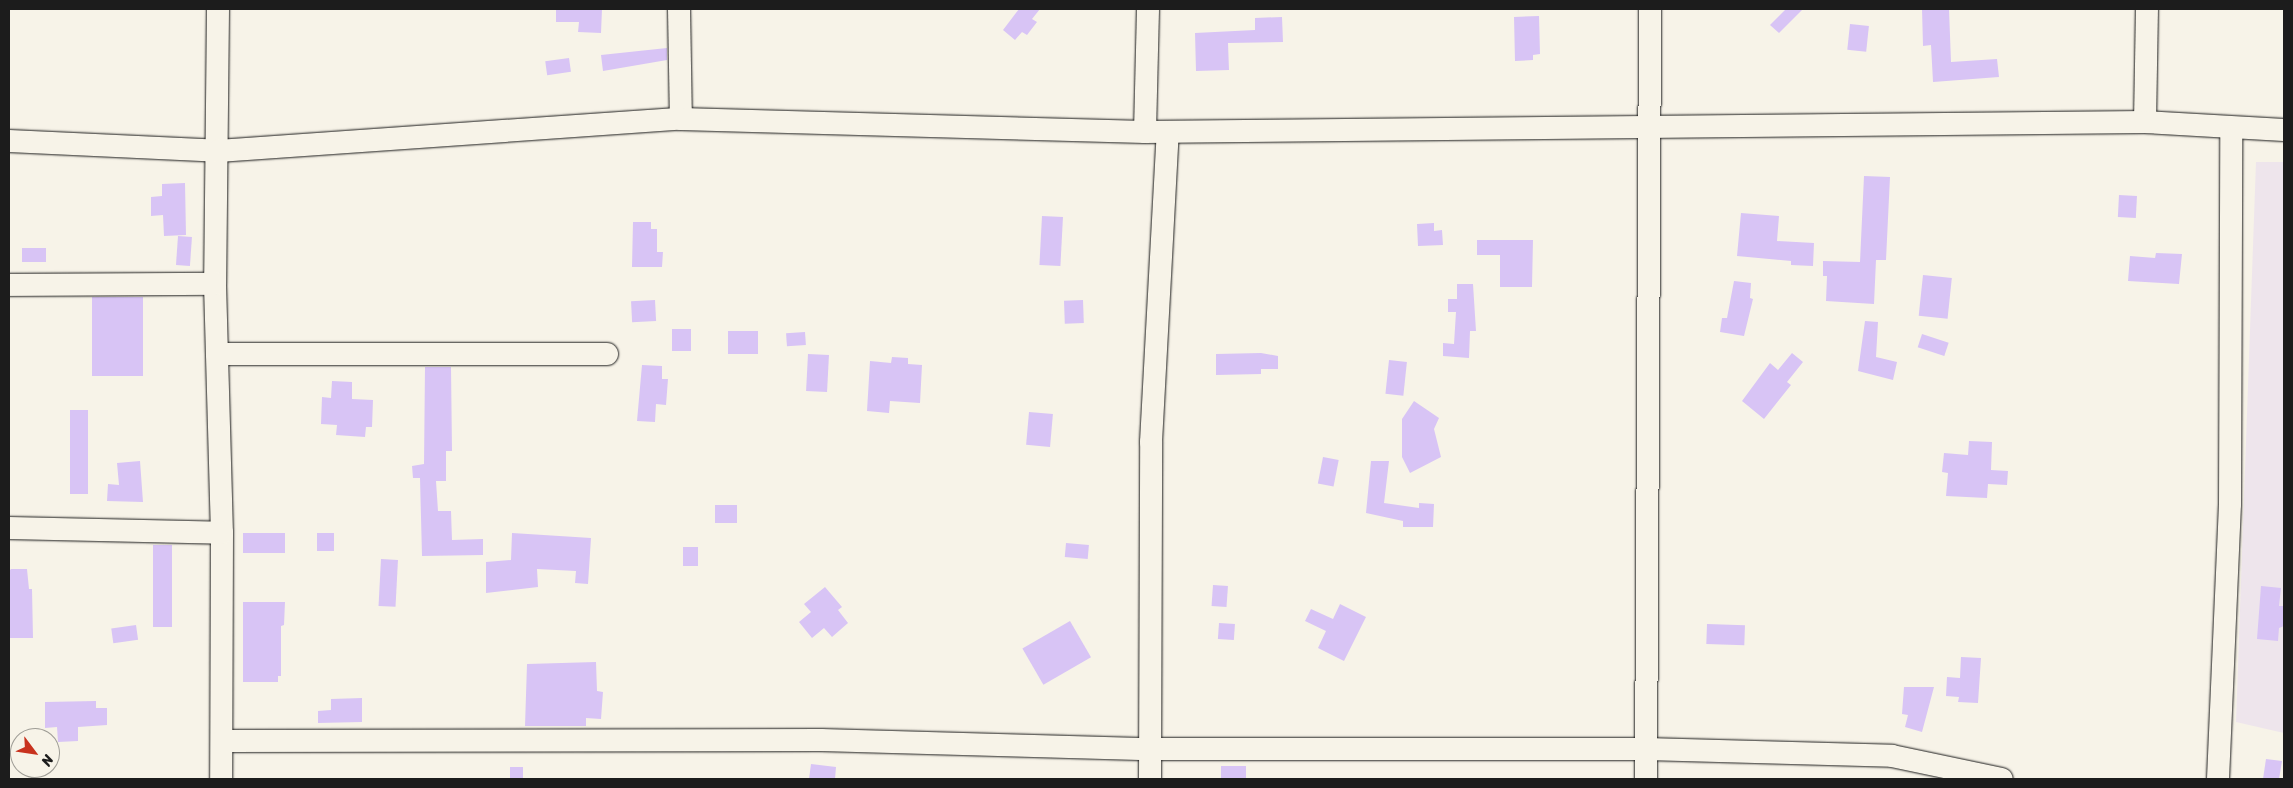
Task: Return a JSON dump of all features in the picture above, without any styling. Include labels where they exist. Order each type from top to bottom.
[{"type":"street","points":[[218,9],[218,151],[215,284],[222,533],[221,779]]},
{"type":"street","points":[[679,9],[681,118]]},
{"type":"street","points":[[1145,132],[1148,9]]},
{"type":"street","points":[[1646,779],[1650,9]]},
{"type":"street","points":[[2146,122],[2147,9]]},
{"type":"street","points":[[9,141],[218,151],[681,118],[1145,132],[2146,122],[2231,129],[2284,130]]},
{"type":"street","points":[[2218,779],[2230,504],[2231,129]]},
{"type":"street","points":[[1150,779],[1151,442],[1168,132]]},
{"type":"street","points":[[9,285],[215,284]]},
{"type":"street","points":[[217,354],[608,354]]},
{"type":"street","points":[[9,528],[222,533]]},
{"type":"street","points":[[222,741],[821,740],[1149,749],[1646,749],[1892,756],[2002,779]]},
{"type":"shaded area","points":[[2256,162],[2284,162],[2284,733],[2236,722]]},
{"type":"building","points":[[556,9],[602,9],[601,33],[578,32],[579,22],[556,22]]},
{"type":"building","points":[[1019,9],[1040,9],[1032,19],[1037,22],[1027,35],[1022,32],[1015,40],[1003,30]]},
{"type":"building","points":[[1786,9],[1803,9],[1779,33],[1770,25]]},
{"type":"building","points":[[1922,9],[1949,9],[1951,62],[1997,59],[1999,77],[1933,82],[1931,45],[1923,46]]},
{"type":"building","points":[[1539,16],[1540,54],[1533,55],[1533,60],[1515,61],[1514,17]]},
{"type":"building","points":[[1282,17],[1283,42],[1228,43],[1229,70],[1196,71],[1195,33],[1255,30],[1255,18]]},
{"type":"building","points":[[1850,24],[1869,26],[1866,52],[1847,50]]},
{"type":"building","points":[[667,48],[667,60],[603,71],[601,55]]},
{"type":"building","points":[[569,58],[571,72],[547,75],[545,61]]},
{"type":"building","points":[[1864,176],[1890,177],[1886,260],[1876,260],[1874,304],[1826,301],[1827,276],[1823,276],[1823,261],[1860,262]]},
{"type":"building","points":[[185,183],[186,235],[164,236],[163,215],[151,216],[151,197],[162,196],[162,184]]},
{"type":"building","points":[[2119,195],[2137,196],[2136,218],[2118,217]]},
{"type":"building","points":[[1741,213],[1779,216],[1777,241],[1814,243],[1813,266],[1791,265],[1791,261],[1737,256]]},
{"type":"building","points":[[1042,216],[1063,217],[1060,266],[1039,265]]},
{"type":"building","points":[[633,222],[651,222],[651,229],[657,229],[657,252],[663,252],[662,267],[632,267]]},
{"type":"building","points":[[1434,223],[1434,231],[1442,230],[1443,245],[1418,246],[1417,224]]},
{"type":"building","points":[[178,236],[192,237],[190,266],[176,265]]},
{"type":"building","points":[[1477,240],[1533,240],[1532,287],[1500,287],[1500,255],[1477,255]]},
{"type":"building","points":[[22,248],[46,248],[46,262],[22,262]]},
{"type":"building","points":[[2156,253],[2182,254],[2179,284],[2128,281],[2130,256],[2155,258]]},
{"type":"building","points":[[1923,275],[1952,278],[1948,319],[1919,316]]},
{"type":"building","points":[[1734,281],[1751,283],[1750,298],[1753,299],[1744,336],[1720,332],[1722,318],[1727,318]]},
{"type":"building","points":[[1457,284],[1473,284],[1476,331],[1470,331],[1469,358],[1443,356],[1443,343],[1454,344],[1456,312],[1448,312],[1448,299],[1457,299]]},
{"type":"building","points":[[92,297],[143,297],[143,376],[92,376]]},
{"type":"building","points":[[655,300],[656,321],[632,322],[631,301]]},
{"type":"building","points":[[1083,300],[1084,323],[1065,324],[1064,301]]},
{"type":"building","points":[[1865,321],[1878,322],[1876,357],[1897,362],[1893,380],[1858,371]]},
{"type":"building","points":[[672,329],[691,329],[691,351],[672,351]]},
{"type":"building","points":[[728,331],[758,331],[758,354],[728,354]]},
{"type":"building","points":[[805,332],[806,345],[787,346],[786,333]]},
{"type":"building","points":[[1922,334],[1949,343],[1944,356],[1918,347]]},
{"type":"building","points":[[1261,353],[1278,356],[1278,369],[1261,369],[1261,374],[1216,375],[1216,354]]},
{"type":"building","points":[[1792,353],[1803,362],[1787,382],[1791,385],[1764,419],[1742,401],[1770,363],[1778,370]]},
{"type":"building","points":[[808,354],[829,355],[827,392],[806,391]]},
{"type":"building","points":[[892,357],[908,358],[908,364],[922,365],[920,403],[890,401],[889,413],[867,411],[870,361],[891,363]]},
{"type":"building","points":[[1389,360],[1407,362],[1403,396],[1385,394]]},
{"type":"building","points":[[642,365],[662,366],[662,379],[668,379],[666,405],[656,404],[655,422],[637,421]]},
{"type":"building","points":[[425,367],[451,367],[452,451],[446,451],[446,481],[436,481],[438,511],[451,511],[452,540],[483,539],[483,555],[422,556],[420,478],[413,478],[412,466],[424,464]]},
{"type":"building","points":[[332,381],[352,382],[352,399],[373,400],[372,427],[366,427],[365,437],[336,435],[337,425],[321,424],[322,397],[331,398]]},
{"type":"building","points":[[1414,401],[1439,418],[1434,429],[1441,457],[1410,473],[1402,457],[1402,419]]},
{"type":"building","points":[[70,410],[88,410],[88,494],[70,494]]},
{"type":"building","points":[[1029,412],[1053,414],[1050,447],[1026,445]]},
{"type":"building","points":[[1969,441],[1992,442],[1991,470],[2008,471],[2007,485],[1988,484],[1987,498],[1946,496],[1948,473],[1942,472],[1944,453],[1968,455]]},
{"type":"building","points":[[1323,457],[1339,460],[1334,487],[1318,484]]},
{"type":"building","points":[[140,461],[143,502],[107,501],[108,484],[119,485],[117,463]]},
{"type":"building","points":[[1371,461],[1389,461],[1384,503],[1419,508],[1419,503],[1434,504],[1433,527],[1403,527],[1403,521],[1366,513]]},
{"type":"building","points":[[715,505],[737,505],[737,523],[715,523]]},
{"type":"building","points":[[243,533],[285,533],[285,553],[243,553]]},
{"type":"building","points":[[317,533],[334,533],[334,551],[317,551]]},
{"type":"building","points":[[512,533],[591,538],[588,584],[575,583],[576,571],[537,569],[538,587],[486,593],[486,562],[511,560]]},
{"type":"building","points":[[1066,543],[1089,545],[1088,559],[1065,557]]},
{"type":"building","points":[[153,545],[172,545],[172,627],[153,627]]},
{"type":"building","points":[[683,547],[698,547],[698,566],[683,566]]},
{"type":"building","points":[[381,559],[398,560],[396,607],[379,606]]},
{"type":"building","points":[[11,569],[27,569],[29,589],[32,589],[33,638],[9,638],[9,571]]},
{"type":"building","points":[[1213,585],[1228,586],[1226,607],[1212,606]]},
{"type":"building","points":[[2261,586],[2281,588],[2279,606],[2284,606],[2284,626],[2279,628],[2278,641],[2257,639]]},
{"type":"building","points":[[825,587],[842,607],[838,610],[848,623],[832,637],[824,628],[812,638],[799,622],[811,612],[804,604]]},
{"type":"building","points":[[243,602],[285,602],[284,625],[281,626],[281,676],[278,676],[278,682],[243,682]]},
{"type":"building","points":[[1340,604],[1366,617],[1344,661],[1318,648],[1326,631],[1305,621],[1311,609],[1333,619]]},
{"type":"building","points":[[1070,621],[1091,657],[1043,685],[1022,648]]},
{"type":"building","points":[[1219,623],[1235,624],[1234,640],[1218,639]]},
{"type":"building","points":[[1707,624],[1745,625],[1744,645],[1706,644]]},
{"type":"building","points":[[136,625],[138,640],[113,643],[111,628]]},
{"type":"building","points":[[1961,657],[1981,658],[1978,703],[1958,702],[1959,697],[1946,696],[1947,677],[1960,678]]},
{"type":"building","points":[[596,662],[597,691],[603,692],[601,719],[586,718],[586,726],[525,726],[527,664]]},
{"type":"building","points":[[1904,687],[1934,687],[1922,732],[1905,727],[1908,715],[1902,714]]},
{"type":"building","points":[[362,698],[362,722],[318,723],[318,711],[331,710],[331,699]]},
{"type":"building","points":[[96,701],[96,708],[107,708],[107,725],[78,727],[78,741],[60,742],[60,728],[45,728],[45,702]]},
{"type":"building","points":[[2266,759],[2282,761],[2279,779],[2263,779]]},
{"type":"building","points":[[811,764],[836,767],[835,779],[809,779]]},
{"type":"building","points":[[1221,766],[1246,766],[1246,779],[1221,779]]},
{"type":"building","points":[[510,767],[523,767],[523,779],[510,779]]}]
